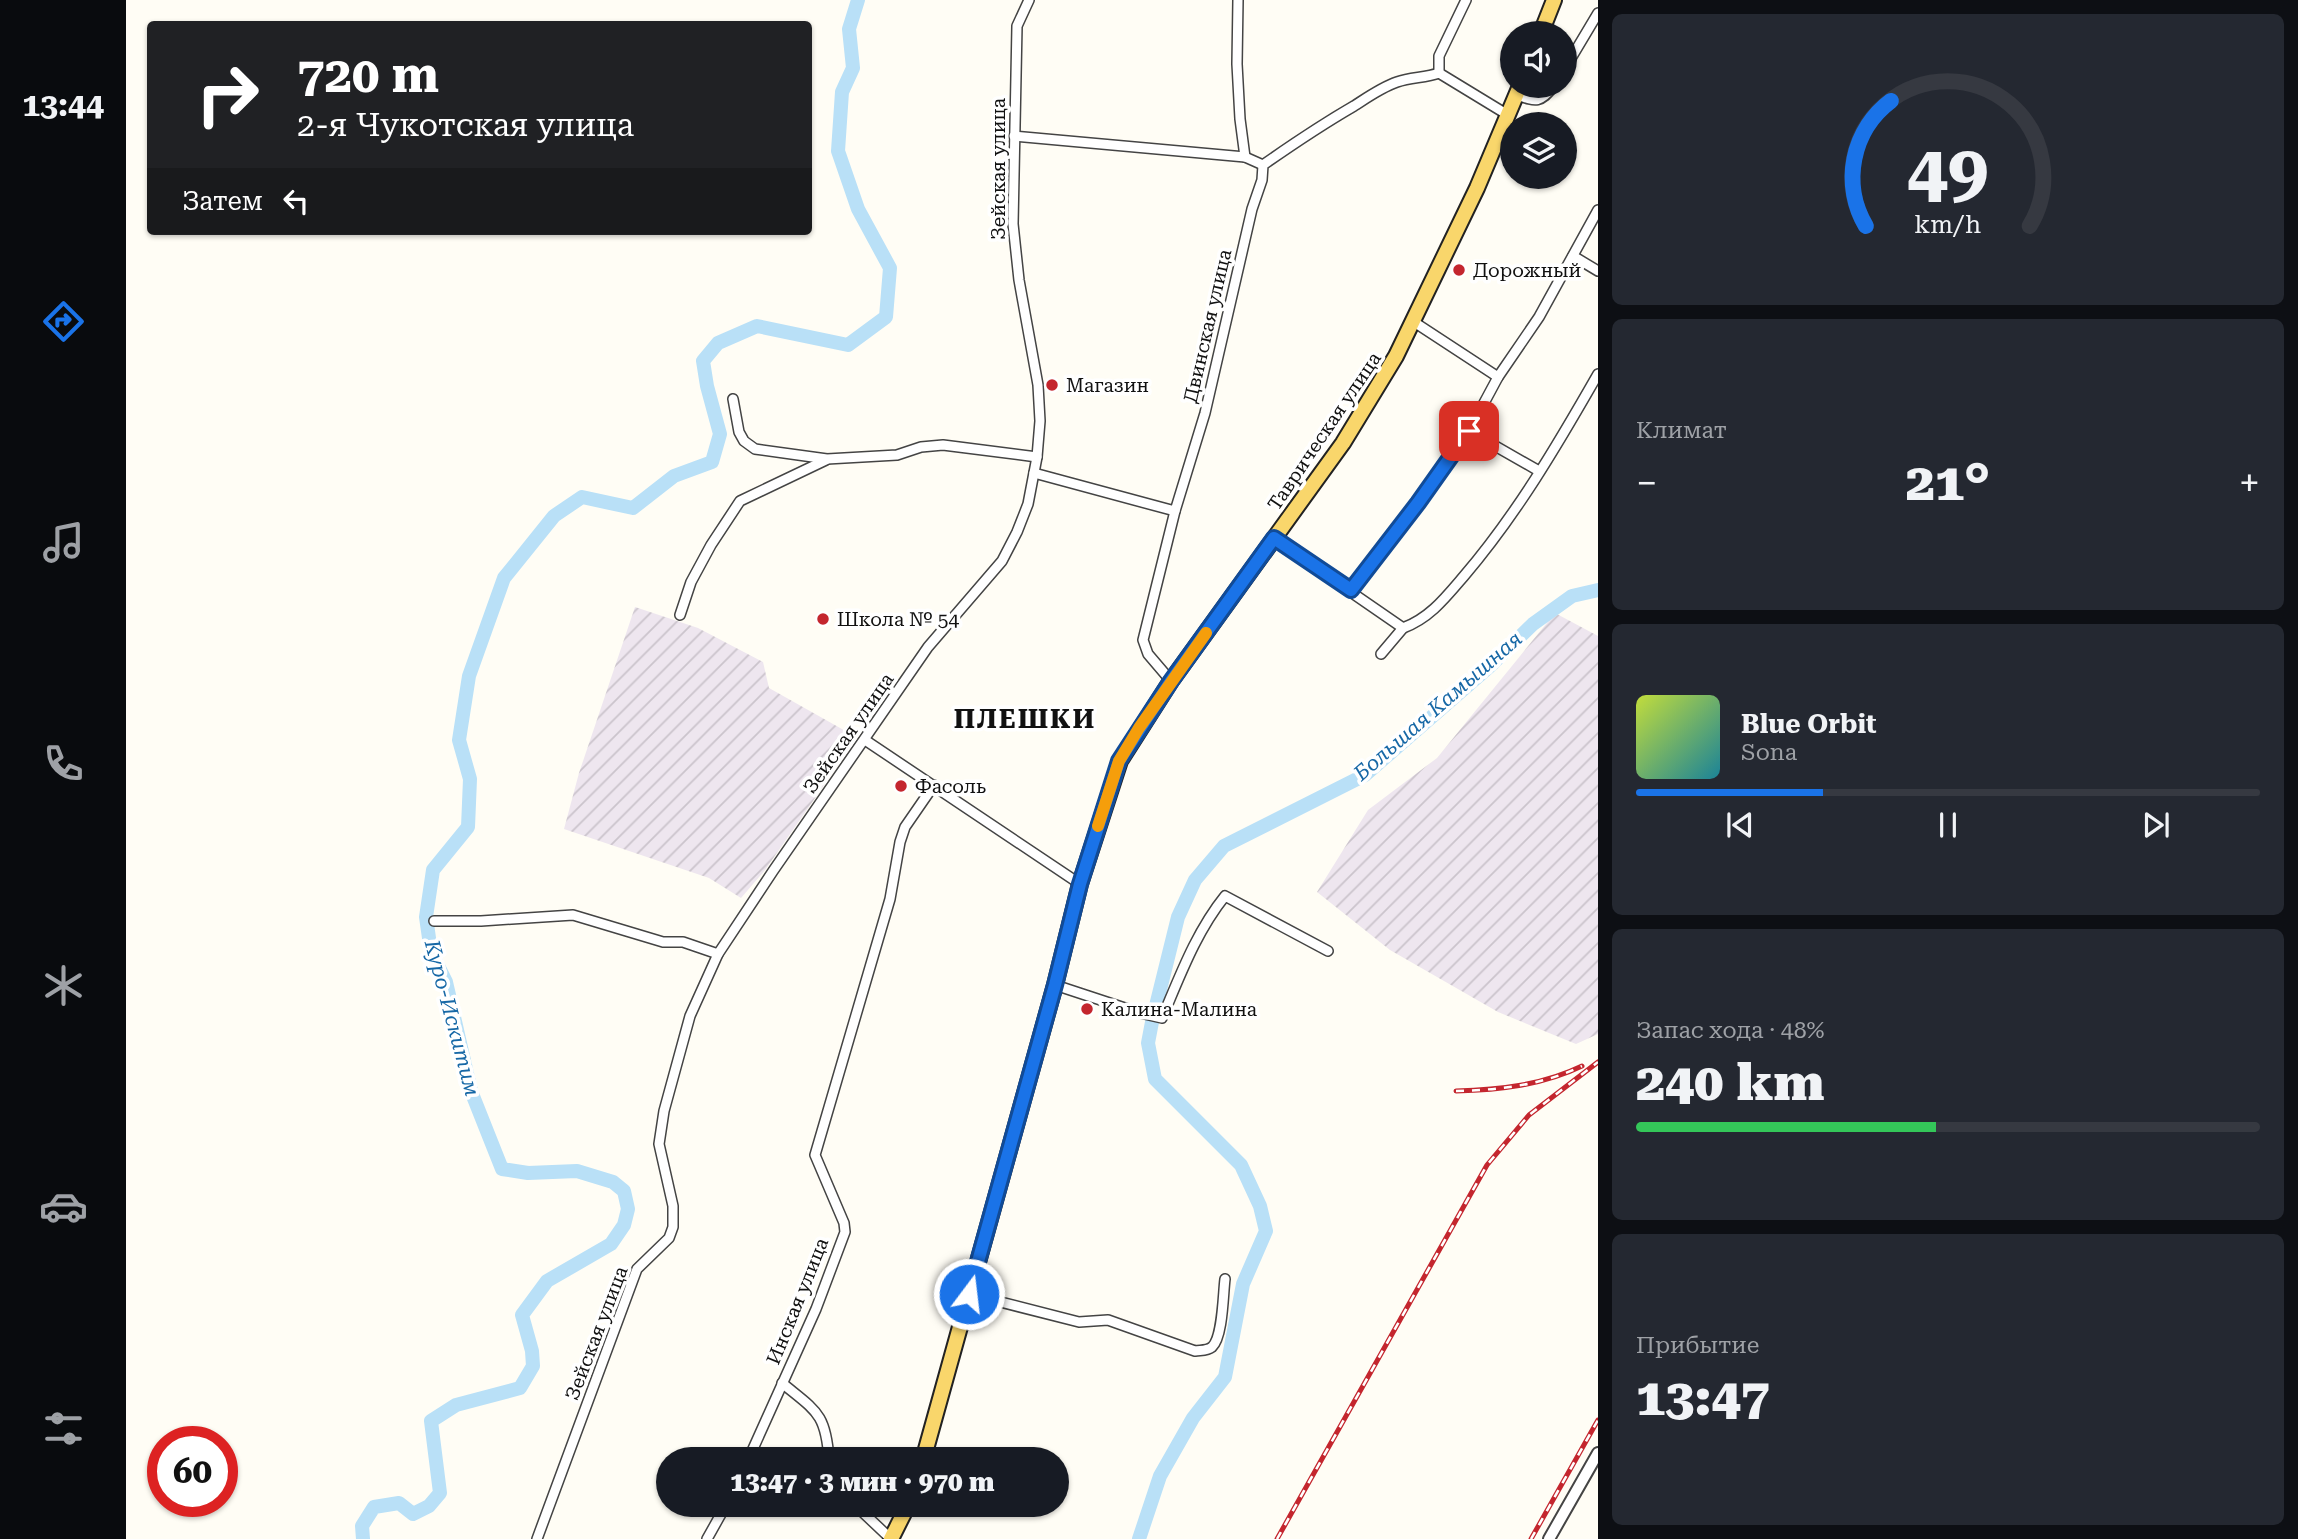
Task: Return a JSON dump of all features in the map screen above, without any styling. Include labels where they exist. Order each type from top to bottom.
[{"type":"main road","points":[[1546,21],[1554,0]]},
{"type":"main road","name":"Таврическая улица","points":[[927,1447],[1055,985],[1080,884],[1119,761],[1171,681],[1343,443],[1396,356],[1477,188],[1500,134]]},
{"type":"main road","points":[[891,1539],[902,1517]]},
{"type":"street","name":"Зейская улица","points":[[537,1539],[637,1269],[669,1237],[673,1227],[673,1206],[659,1144],[664,1111],[690,1016],[718,954],[928,647],[1002,561],[1028,504],[1037,457],[1040,421],[1038,385],[1018,280],[1013,224],[1017,26],[1029,0]]},
{"type":"street","points":[[1238,0],[1237,64],[1245,157]]},
{"type":"street","points":[[1439,73],[1439,56],[1466,0]]},
{"type":"street","points":[[1577,48],[1598,13]]},
{"type":"street","points":[[1014,136],[1245,157],[1263,165],[1310,132],[1395,82],[1439,73],[1503,112]]},
{"type":"street","name":"Двинская улица","points":[[1171,681],[1148,654],[1143,640],[1175,511],[1205,413],[1252,209],[1262,180],[1263,165]]},
{"type":"street","points":[[1351,590],[1469,431],[1498,377],[1539,317],[1598,210]]},
{"type":"street","points":[[1573,256],[1598,271]]},
{"type":"street","points":[[1414,322],[1498,377]]},
{"type":"street","points":[[1381,654],[1403,628],[1422,619],[1438,606],[1477,560],[1553,454],[1598,374]]},
{"type":"street","points":[[733,399],[739,432],[749,446],[755,449],[827,459],[897,455],[921,447],[943,445],[1037,457]]},
{"type":"street","points":[[1469,431],[1539,471]]},
{"type":"street","points":[[680,615],[691,582],[701,563],[740,501],[827,459]]},
{"type":"street","points":[[1034,474],[1175,511]]},
{"type":"street","points":[[1274,538],[1403,628]]},
{"type":"street","points":[[865,740],[1080,884]]},
{"type":"street","name":"Инская улица","points":[[754,1447],[816,1309],[845,1232],[844,1223],[815,1154],[890,899],[900,842],[905,827],[934,785]]},
{"type":"street","points":[[1055,985],[1163,1018],[1189,955],[1225,896],[1328,951]]},
{"type":"street","points":[[434,921],[573,915],[663,942],[683,942],[718,954]]},
{"type":"street","points":[[969,1294],[1079,1322],[1108,1320],[1195,1350],[1207,1350],[1213,1347],[1218,1335],[1225,1279]]},
{"type":"street","points":[[782,1383],[822,1420],[828,1447]]},
{"type":"street","points":[[1549,1539],[1598,1453]]},
{"type":"street","points":[[707,1539],[719,1517]]},
{"type":"street","points":[[868,1517],[891,1539]]},
{"type":"shaded area","points":[[635,607],[698,628],[763,662],[769,688],[849,733],[852,745],[765,870],[741,898],[709,878],[564,829],[579,773]]},
{"type":"shaded area","points":[[1555,613],[1598,636],[1598,1034],[1576,1044],[1498,1012],[1390,950],[1317,892],[1368,810],[1437,758]]},
{"type":"waterway","name":"Куро-Искитим","points":[[363,1539],[362,1526],[374,1507],[399,1503],[413,1514],[429,1506],[440,1493],[431,1421],[456,1405],[520,1388],[533,1366],[532,1351],[522,1315],[547,1281],[611,1244],[624,1225],[628,1209],[624,1191],[613,1182],[577,1171],[528,1173],[502,1169],[471,1091],[446,982],[431,952],[426,917],[433,870],[468,827],[470,779],[459,740],[469,676],[504,578],[554,516],[582,497],[633,508],[674,476],[712,462],[720,434],[703,361],[718,343],[757,326],[848,345],[886,317],[890,268],[858,209],[838,151],[842,92],[853,68],[849,29],[858,0]]},
{"type":"waterway","name":"Большая Камышная","points":[[1139,1539],[1160,1476],[1193,1418],[1225,1377],[1243,1284],[1266,1231],[1260,1206],[1241,1165],[1155,1079],[1148,1043],[1152,1022],[1178,917],[1195,880],[1224,846],[1365,775],[1489,667],[1533,624],[1572,596],[1598,590]]},
{"type":"railway","points":[[1277,1539],[1487,1165],[1529,1115],[1598,1062]]},
{"type":"railway","points":[[1456,1091],[1520,1085],[1552,1078],[1582,1066]]},
{"type":"railway","points":[[1531,1539],[1598,1420]]},
{"type":"slow traffic","points":[[1098,826],[1119,761],[1206,633]]},
{"type":"place","name":"Дорожный","points":[[1459,270]]},
{"type":"place","name":"Магазин","points":[[1052,385]]},
{"type":"place","name":"Школа № 54","points":[[823,619]]},
{"type":"place","name":"Фасоль","points":[[901,786]]},
{"type":"place","name":"Калина-Малина","points":[[1087,1009]]},
{"type":"district","name":"ПЛЕШКИ","points":[[1025,719]]},
{"type":"route","points":[[969,1294],[1055,985],[1080,884],[1119,761],[1171,681],[1274,538],[1351,590],[1469,431]]}]
